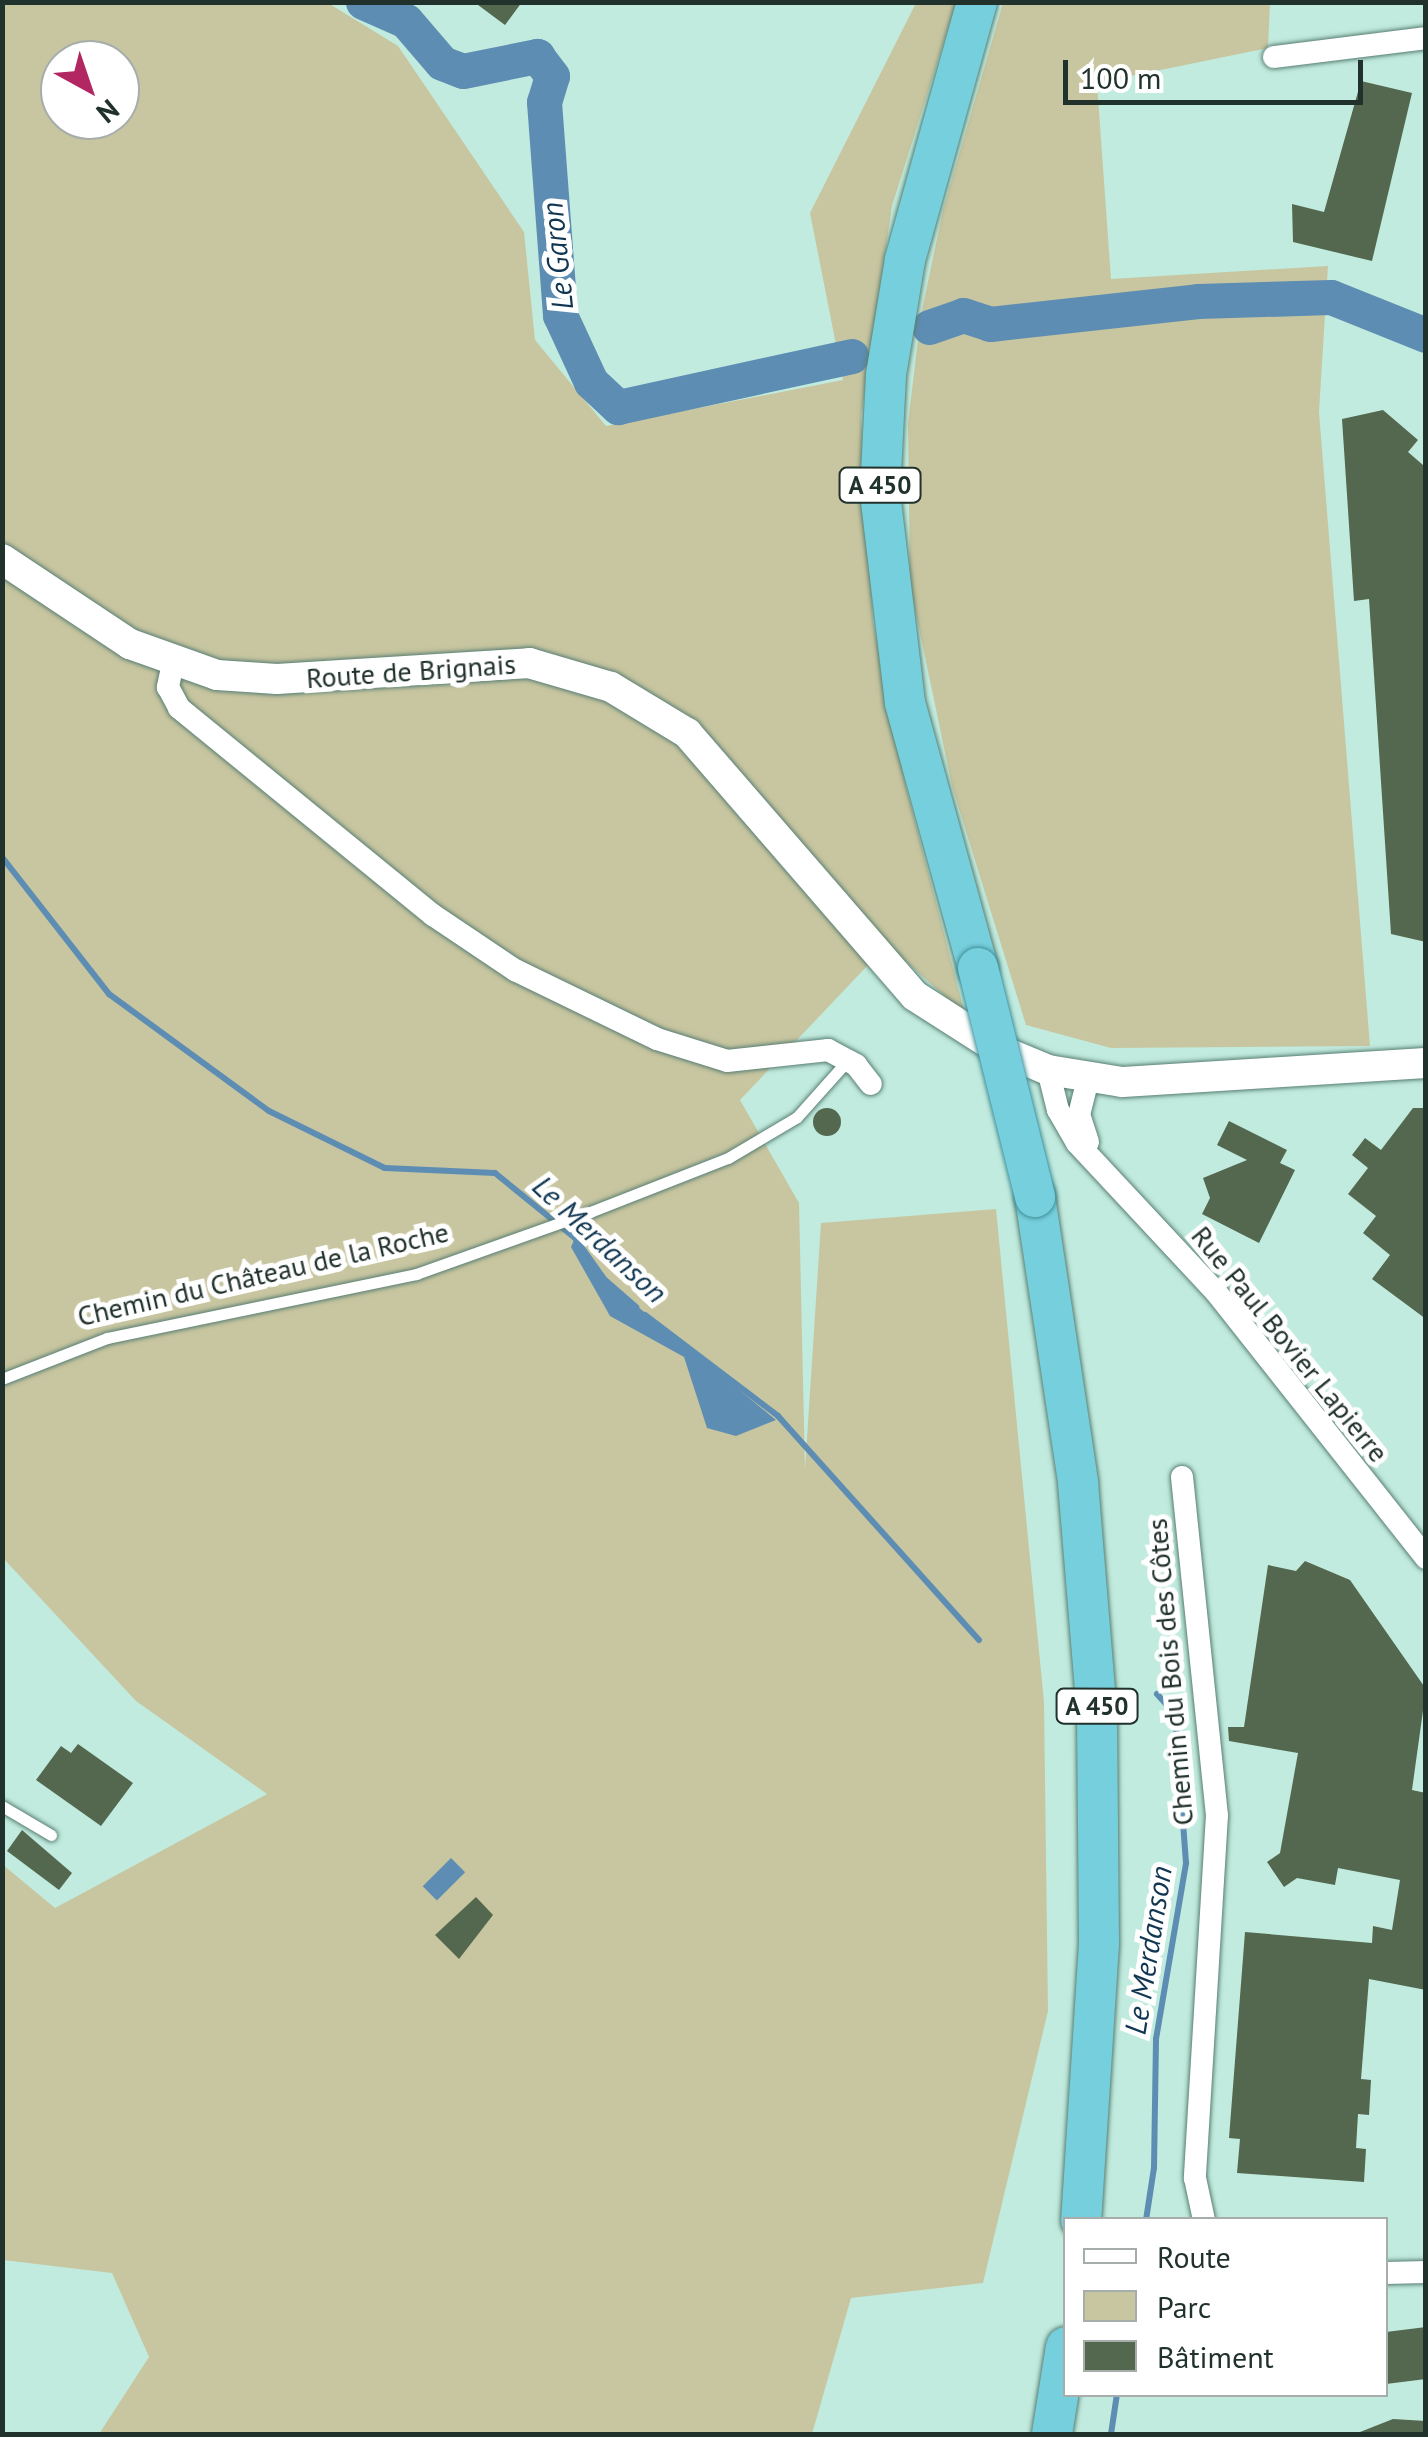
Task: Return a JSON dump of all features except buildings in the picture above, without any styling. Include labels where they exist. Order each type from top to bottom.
[{"type":"highway","name":"A 450","points":[[977,2],[904,260],[886,375],[880,492],[888,597],[905,703],[978,968],[1035,1196],[1078,1484],[1097,1714],[1099,1944],[1081,2217]]},
{"type":"highway","points":[[1052,2434],[1063,2366]]},
{"type":"street","points":[[1274,57],[1426,38]]},
{"type":"street","name":"Route de Brignais","points":[[2,559],[104,629],[173,663],[277,679],[528,663],[611,687],[687,733],[884,967],[945,1019],[1048,1070],[1088,1080],[1426,1063]]},
{"type":"street","points":[[173,663],[168,687],[178,708],[433,916],[515,970],[656,1039],[728,1060],[828,1050],[848,1060],[871,1084]]},
{"type":"street","name":"Rue Paul Bovier Lapierre","points":[[1048,1070],[1058,1110],[1103,1172],[1216,1292],[1426,1558]]},
{"type":"street","name":"Rue Paul Bovier Lapierre","points":[[1088,1080],[1079,1115],[1103,1172]]},
{"type":"street","name":"Chemin du Bois des Côtes","points":[[1182,1477],[1217,1814],[1195,2178],[1203,2217]]},
{"type":"street","points":[[1388,2272],[1426,2272]]},
{"type":"lane","name":"Chemin du Château de la Roche","points":[[2,1378],[108,1338],[416,1274],[572,1219],[728,1158],[796,1117],[848,1060]]},
{"type":"lane","points":[[2,1806],[51,1834]]},
{"type":"green space","points":[[3,3],[328,3],[398,46],[524,232],[535,340],[606,426],[843,380],[810,213],[916,3],[956,3],[892,206],[861,416],[873,622],[905,783],[965,1014],[887,945],[740,1100],[799,1203],[805,1469],[821,1223],[996,1209],[1044,1702],[1048,2011],[983,2283],[851,2298],[812,2434],[99,2434],[149,2357],[112,2273],[3,2260],[2,1864],[55,1908],[267,1794],[136,1701],[3,1558]]},
{"type":"green space","points":[[1003,3],[1270,3],[1268,48],[1097,83],[1111,279],[1328,266],[1319,412],[1370,1046],[1111,1048],[1026,1025],[952,786],[910,585],[908,423],[921,315],[943,210]]},
{"type":"water","points":[[575,1238],[604,1279],[776,1420],[736,1436],[707,1428],[684,1357],[610,1316],[571,1247]]},
{"type":"water","points":[[451,1858],[465,1872],[437,1900],[423,1886]]},
{"type":"waterway","name":"Le Garon","points":[[363,2],[406,21],[442,63],[463,71],[537,56],[552,76],[544,102],[560,315],[591,382],[618,407],[851,356]]},
{"type":"waterway","name":"Le Garon","points":[[929,327],[963,315],[990,324],[1198,301],[1331,297],[1426,335]]},
{"type":"waterway","name":"Le Merdanson","points":[[2,857],[109,994],[269,1111],[385,1168],[495,1173],[575,1238],[604,1279],[636,1307]]},
{"type":"waterway","name":"Le Merdanson","points":[[645,1315],[778,1416],[979,1640]]},
{"type":"waterway","name":"Le Merdanson","points":[[1146,2217],[1154,2168],[1156,2039],[1186,1863],[1175,1714],[1157,1694]]},
{"type":"waterway","name":"Le Merdanson","points":[[1111,2434],[1117,2397]]}]
